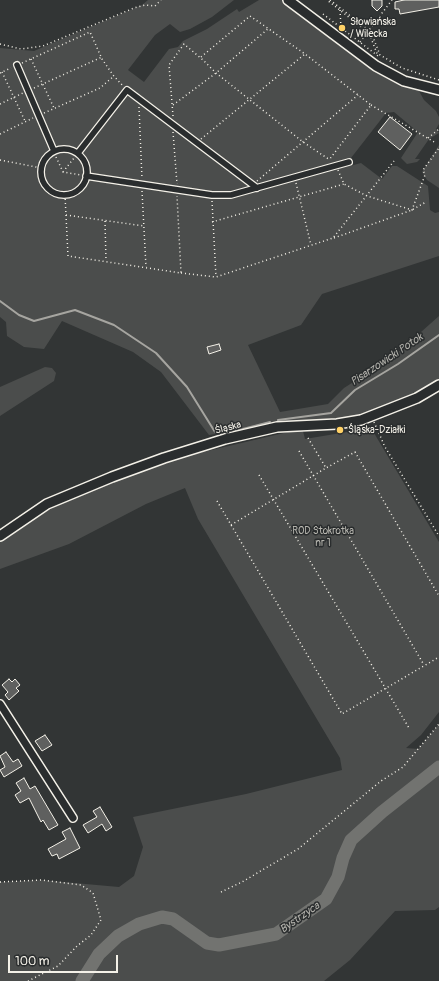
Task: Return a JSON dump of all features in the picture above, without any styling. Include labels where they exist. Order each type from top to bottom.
[{"type":"street","points":[[288,0],[376,66],[404,81],[439,90]]},
{"type":"street","points":[[17,65],[54,151]]},
{"type":"street","points":[[78,153],[127,90],[254,186]]},
{"type":"street","points":[[66,149],[78,153],[83,160],[86,167],[86,176],[82,186],[78,190],[65,195],[58,194],[50,190],[44,183],[41,168],[46,157],[54,151],[66,149]]},
{"type":"street","points":[[86,176],[212,195],[231,195],[254,186],[295,177],[348,162]]},
{"type":"street","name":"Śląska","points":[[0,536],[47,504],[70,493],[164,458],[225,439],[277,427],[337,424],[372,417],[417,398],[439,385]]},
{"type":"street","points":[[0,704],[73,818]]},
{"type":"path","points":[[0,44],[21,49],[43,46],[134,8],[145,5],[155,6],[161,0]]},
{"type":"path","points":[[327,0],[368,31],[378,56]]},
{"type":"path","points":[[330,0],[368,31],[380,55],[402,68],[439,81]]},
{"type":"path","points":[[360,42],[392,0]]},
{"type":"path","points":[[340,10],[341,28]]},
{"type":"path","points":[[323,14],[378,56],[408,73],[439,81]]},
{"type":"path","points":[[200,57],[250,16],[270,28],[371,105],[436,143]]},
{"type":"path","points":[[173,105],[216,73],[270,28]]},
{"type":"path","points":[[26,121],[1,73],[90,32],[102,57],[114,76],[127,90]]},
{"type":"path","points":[[197,143],[305,54]]},
{"type":"path","points":[[0,104],[102,57]]},
{"type":"path","points":[[31,59],[55,108]]},
{"type":"path","points":[[0,134],[100,88],[114,76]]},
{"type":"path","points":[[254,186],[358,95]]},
{"type":"path","points":[[329,160],[371,105]]},
{"type":"path","points":[[428,138],[439,130]]},
{"type":"path","points":[[54,151],[63,172]]},
{"type":"path","points":[[63,172],[78,153]]},
{"type":"path","points":[[0,160],[41,168]]},
{"type":"path","points":[[334,238],[394,161]]},
{"type":"path","points":[[63,172],[86,176]]},
{"type":"path","points":[[295,177],[311,245]]},
{"type":"path","points":[[212,222],[300,198],[344,184]]},
{"type":"path","points":[[212,195],[212,222],[216,277]]},
{"type":"path","points":[[181,273],[216,277],[334,238],[412,210],[426,202]]},
{"type":"path","points":[[66,215],[144,226]]},
{"type":"path","points":[[105,221],[106,261]]},
{"type":"path","points":[[372,417],[385,447],[439,536]]},
{"type":"path","points":[[308,438],[326,468]]},
{"type":"path","points":[[299,451],[424,666]]},
{"type":"path","points":[[231,525],[354,452],[439,596]]},
{"type":"path","points":[[259,475],[409,728]]},
{"type":"path","points":[[217,501],[342,714],[439,657]]},
{"type":"path","points":[[221,892],[242,882],[298,849],[381,781],[403,767],[439,724]]},
{"type":"path","points":[[0,882],[41,880],[81,885],[94,893],[101,920],[91,935],[77,946],[58,966],[28,981]]},
{"type":"green space","points":[[148,0],[234,0],[212,17],[190,29],[180,32],[170,24],[155,35],[128,70],[144,82],[169,49],[178,47],[183,41],[207,29],[237,9],[239,12],[259,0],[282,0],[375,71],[388,79],[419,91],[424,100],[436,111],[439,117],[439,124],[436,129],[439,133],[429,139],[415,159],[420,159],[417,162],[407,164],[401,158],[418,132],[394,112],[386,113],[351,158],[348,159],[350,166],[361,163],[382,179],[392,166],[397,166],[428,186],[430,210],[435,213],[439,212],[439,256],[322,294],[301,325],[248,345],[280,412],[328,404],[344,388],[394,356],[439,316],[439,381],[368,414],[345,420],[270,422],[223,436],[221,433],[209,435],[161,372],[133,352],[62,321],[44,349],[24,347],[7,336],[6,322],[0,317],[0,48],[34,51],[142,5]],"holes":[[[64,146],[80,151],[89,165],[90,174],[86,187],[80,194],[72,198],[63,199],[48,194],[42,189],[37,173],[38,164],[48,151]]]},
{"type":"green space","points":[[439,145],[439,188],[427,180],[422,172]]},
{"type":"green space","points":[[63,151],[78,157],[84,172],[78,187],[63,193],[48,187],[42,172],[48,157]]},
{"type":"green space","points":[[45,367],[52,368],[56,373],[54,381],[0,416],[0,387]]},
{"type":"green space","name":"ROD Stokrotka nr 1","points":[[371,428],[439,542],[439,712],[421,735],[406,748],[418,749],[439,724],[439,907],[435,910],[395,911],[350,960],[324,981],[0,981],[0,882],[41,880],[119,887],[134,876],[143,847],[133,817],[246,794],[342,770],[340,758],[198,519],[185,488],[146,504],[69,544],[0,569],[0,542],[39,515],[67,501],[134,474],[203,452],[288,432],[303,431],[305,439]]},
{"type":"building","points":[[372,0],[382,0],[382,6],[377,11],[372,6]]},
{"type":"building","points":[[404,0],[439,0],[439,7],[400,14],[399,9],[395,9],[395,2]]},
{"type":"building","points":[[390,117],[412,134],[400,150],[378,132]]},
{"type":"building","points":[[219,344],[221,350],[209,354],[207,347]]},
{"type":"building","points":[[9,679],[12,682],[15,679],[20,685],[16,688],[19,691],[9,700],[5,695],[8,692],[2,685]]},
{"type":"building","points":[[45,735],[52,745],[42,751],[35,741]]},
{"type":"building","points":[[6,752],[13,762],[18,759],[22,766],[4,777],[0,770],[5,767],[0,756]]},
{"type":"building","points":[[24,778],[30,789],[35,786],[58,825],[49,830],[43,820],[41,822],[29,798],[20,803],[15,795],[21,791],[16,783]]},
{"type":"building","points":[[100,807],[112,827],[106,831],[102,824],[88,833],[83,825],[97,817],[93,811]]},
{"type":"building","points":[[70,828],[80,848],[59,859],[57,854],[52,856],[48,849],[66,839],[62,832]]},
{"type":"waterway","name":"Pisarzowicki Potok","points":[[0,301],[19,315],[34,321],[75,310],[114,325],[156,353],[187,387],[215,432],[243,429],[270,422]]},
{"type":"waterway","name":"Pisarzowicki Potok","points":[[278,420],[331,413],[355,390],[398,364],[439,335]]},
{"type":"waterway","name":"Bystrzyca","points":[[82,981],[99,954],[118,936],[139,924],[162,917],[173,919],[207,943],[219,945],[276,934],[326,899],[338,877],[343,858],[351,840],[382,812],[439,767]]},
{"type":"place","name":"Słowiańska / Wilecka","points":[[342,28]]},
{"type":"place","name":"Śląska-Działki","points":[[340,430]]}]
